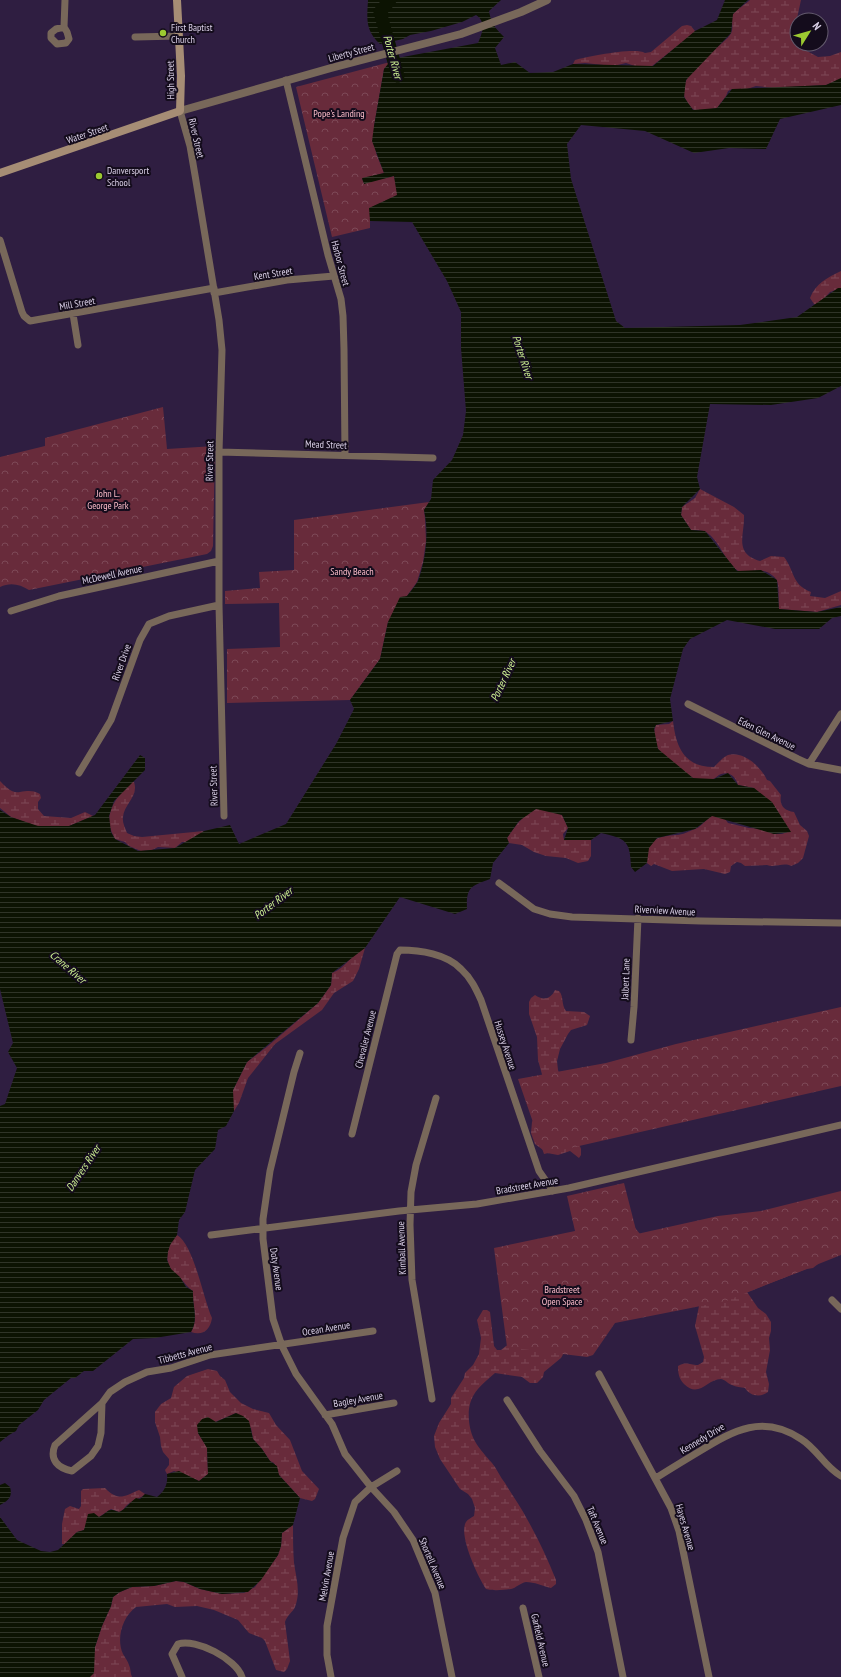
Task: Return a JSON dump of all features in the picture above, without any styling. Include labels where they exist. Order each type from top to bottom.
[{"type":"main road","name":"High Street","points":[[177,0],[181,76],[180,111]]},
{"type":"main road","name":"Water Street","points":[[0,174],[180,111]]},
{"type":"street","points":[[64,27],[65,0]]},
{"type":"street","name":"Liberty Street","points":[[180,111],[286,80],[477,28],[548,0]]},
{"type":"street","points":[[135,37],[178,36]]},
{"type":"street","name":"Harbor Street","points":[[286,80],[343,316],[345,455]]},
{"type":"street","name":"River Street","points":[[180,111],[192,158],[221,337],[219,605],[224,816]]},
{"type":"street","name":"Mill Street","points":[[0,240],[24,316],[32,321],[214,291]]},
{"type":"street","name":"Kent Street","points":[[214,291],[287,280],[334,276]]},
{"type":"street","points":[[73,314],[78,345]]},
{"type":"street","name":"Mead Street","points":[[219,452],[433,458]]},
{"type":"street","name":"McDewell Avenue","points":[[11,611],[59,596],[220,561]]},
{"type":"street","name":"River Drive","points":[[79,773],[111,720],[140,640],[149,624],[169,616],[219,605]]},
{"type":"street","name":"Eden Glen Avenue","points":[[688,704],[809,764],[841,770]]},
{"type":"street","points":[[809,764],[841,714]]},
{"type":"street","name":"Riverview Avenue","points":[[499,883],[534,909],[550,914],[572,917],[841,923]]},
{"type":"street","name":"Jalbert Lane","points":[[630,1040],[634,1006],[638,918]]},
{"type":"street","name":"Hussey Avenue","points":[[400,951],[417,950],[447,960],[461,968],[472,982],[481,1000],[539,1172],[553,1190]]},
{"type":"street","name":"Chevalier Avenue","points":[[352,1134],[397,954],[400,951]]},
{"type":"street","name":"Doty Avenue","points":[[300,1053],[270,1171],[263,1239],[273,1319],[282,1346],[296,1374],[332,1424],[346,1454]]},
{"type":"street","name":"Kimball Avenue","points":[[432,1399],[412,1280],[411,1192],[416,1165],[436,1098]]},
{"type":"street","name":"Bradstreet Avenue","points":[[211,1235],[411,1210],[477,1204],[553,1190],[841,1125]]},
{"type":"street","points":[[832,1300],[841,1309]]},
{"type":"street","name":"Ocean Avenue","points":[[282,1346],[373,1331]]},
{"type":"street","name":"Tibbetts Avenue","points":[[102,1402],[101,1433],[98,1446],[91,1456],[72,1471],[57,1465],[54,1459],[53,1451],[55,1445],[102,1402],[110,1392],[125,1382],[147,1372],[171,1368],[210,1355],[282,1346]]},
{"type":"street","name":"Hayes Avenue","points":[[599,1374],[671,1508],[679,1531],[709,1677]]},
{"type":"street","name":"Taft Avenue","points":[[507,1400],[540,1451],[574,1496],[586,1520],[598,1552],[623,1677]]},
{"type":"street","name":"Bagley Avenue","points":[[325,1415],[394,1403]]},
{"type":"street","name":"Kennedy Drive","points":[[656,1478],[726,1435],[744,1428],[757,1427],[776,1428],[799,1438],[810,1445],[832,1469],[841,1476]]},
{"type":"street","name":"Shortell Avenue","points":[[346,1454],[371,1487],[394,1512],[413,1540],[435,1593],[452,1677]]},
{"type":"street","name":"Melvin Avenue","points":[[331,1677],[327,1655],[327,1626],[343,1538],[355,1502],[371,1487],[397,1471]]},
{"type":"street","name":"Garfield Avenue","points":[[523,1608],[539,1677]]},
{"type":"street","points":[[182,1677],[172,1654],[178,1644],[184,1642],[194,1644],[221,1656],[240,1671],[242,1677]]},
{"type":"green space","points":[[750,0],[801,0],[798,12],[789,12],[789,52],[809,52],[818,57],[830,56],[841,52],[841,79],[826,85],[775,88],[756,86],[744,90],[732,89],[728,91],[717,108],[696,111],[687,102],[684,93],[685,83],[690,74],[698,65],[730,35],[732,30],[733,14]]},
{"type":"green space","points":[[682,26],[691,26],[695,31],[694,33],[652,66],[635,66],[626,63],[613,66],[585,63],[573,64],[575,60],[611,53],[632,51],[640,51],[645,53],[651,52]]},
{"type":"green space","name":"Pope's Landing","points":[[390,62],[384,69],[374,126],[376,153],[384,173],[362,179],[364,183],[394,176],[398,195],[370,208],[370,228],[332,237],[296,87]]},
{"type":"green space","points":[[841,271],[841,288],[830,292],[819,304],[814,304],[810,298],[815,288]]},
{"type":"green space","name":"John L. George Park","points":[[163,407],[167,449],[215,446],[213,546],[211,551],[207,554],[29,590],[15,584],[0,587],[0,457],[45,446],[45,438]]},
{"type":"green space","points":[[700,489],[734,507],[744,515],[742,536],[743,548],[752,558],[760,561],[771,556],[784,557],[794,577],[800,585],[811,592],[810,596],[825,598],[841,591],[841,605],[817,612],[779,609],[777,582],[771,574],[765,571],[740,572],[733,566],[711,536],[704,531],[691,530],[681,515],[682,507],[695,498]]},
{"type":"green space","name":"Sandy Beach","points":[[429,502],[424,510],[426,541],[423,562],[417,582],[388,622],[380,659],[350,700],[227,703],[227,649],[280,647],[279,603],[225,604],[225,591],[260,588],[259,572],[294,570],[294,520]]},
{"type":"green space","points":[[673,721],[679,747],[683,754],[695,763],[714,767],[726,756],[734,754],[746,758],[761,770],[767,780],[770,781],[781,795],[783,807],[794,812],[800,825],[807,831],[809,836],[803,858],[798,863],[791,866],[745,866],[737,862],[731,866],[730,872],[725,874],[704,869],[672,871],[654,864],[651,866],[647,863],[647,855],[650,844],[658,838],[681,834],[695,829],[714,815],[725,819],[728,823],[749,828],[764,829],[774,834],[782,834],[790,831],[754,788],[738,785],[736,779],[732,775],[724,773],[714,779],[700,780],[693,778],[664,757],[655,743],[654,734],[656,725],[669,724]]},
{"type":"green space","points":[[0,781],[14,792],[30,791],[40,794],[41,798],[38,802],[38,809],[44,816],[71,818],[85,812],[93,816],[69,826],[44,827],[35,826],[11,817],[0,808]]},
{"type":"green space","points":[[130,782],[134,782],[135,792],[124,812],[123,817],[123,823],[127,833],[142,837],[204,831],[191,842],[182,842],[175,848],[158,847],[152,850],[141,851],[129,846],[125,842],[115,839],[109,822],[110,815],[119,795]]},
{"type":"green space","points":[[543,807],[562,815],[568,828],[563,834],[564,840],[591,840],[591,856],[588,861],[578,863],[566,858],[546,856],[534,852],[522,845],[509,843],[507,838],[522,818],[532,811]]},
{"type":"green space","points":[[365,948],[359,969],[353,981],[334,993],[322,1010],[275,1044],[248,1078],[239,1103],[234,1111],[231,1107],[233,1090],[247,1062],[318,1003],[331,985],[332,973],[341,968],[356,953]]},
{"type":"green space","points":[[555,990],[561,993],[566,1011],[584,1012],[590,1016],[587,1025],[571,1030],[568,1034],[560,1049],[557,1061],[558,1070],[564,1086],[569,1116],[581,1149],[581,1155],[579,1158],[570,1151],[558,1155],[547,1153],[535,1144],[531,1133],[532,1122],[535,1116],[543,1078],[538,1060],[537,1037],[529,1014],[529,1002],[535,995],[541,998],[549,997]]},
{"type":"green space","points":[[841,1007],[841,1086],[544,1154],[518,1079],[606,1063],[676,1044]]},
{"type":"green space","name":"Bradstreet Open Space","points":[[624,1183],[637,1234],[718,1216],[761,1211],[841,1191],[841,1255],[726,1301],[615,1323],[593,1355],[587,1357],[507,1347],[494,1248],[575,1231],[567,1196]]},
{"type":"green space","points":[[602,1198],[631,1223],[640,1234],[818,1264],[813,1268],[747,1292],[758,1308],[766,1314],[771,1322],[769,1338],[770,1350],[766,1372],[769,1384],[768,1392],[762,1395],[755,1395],[747,1391],[745,1388],[734,1386],[721,1379],[694,1390],[682,1382],[679,1376],[678,1366],[686,1363],[698,1365],[703,1362],[704,1357],[695,1326],[699,1306]]},
{"type":"green space","points":[[177,1235],[183,1241],[193,1260],[212,1318],[208,1329],[199,1333],[191,1332],[195,1322],[193,1291],[173,1272],[168,1263],[167,1258],[169,1248]]},
{"type":"green space","points":[[483,1310],[490,1312],[494,1346],[497,1350],[501,1350],[514,1340],[565,1351],[561,1358],[544,1372],[543,1377],[537,1383],[530,1383],[522,1377],[495,1373],[483,1383],[475,1393],[469,1412],[470,1428],[474,1439],[480,1449],[494,1465],[531,1526],[543,1549],[556,1580],[556,1584],[551,1588],[526,1582],[511,1589],[486,1589],[470,1556],[465,1536],[464,1528],[466,1522],[474,1516],[475,1508],[472,1499],[468,1494],[460,1489],[440,1459],[435,1447],[434,1436],[439,1423],[451,1404],[451,1398],[464,1378],[465,1373],[473,1365],[479,1354],[481,1338],[477,1320]]},
{"type":"green space","points":[[208,1369],[217,1371],[225,1380],[230,1392],[241,1403],[253,1409],[269,1413],[276,1425],[290,1440],[302,1471],[319,1489],[315,1499],[312,1501],[300,1498],[279,1475],[274,1463],[270,1461],[253,1439],[251,1428],[236,1413],[215,1422],[198,1433],[207,1447],[208,1474],[199,1481],[174,1471],[167,1474],[165,1470],[169,1465],[169,1459],[163,1452],[161,1446],[160,1437],[155,1422],[155,1412],[161,1404],[171,1398],[174,1387],[187,1376]]},
{"type":"green space","points":[[105,1488],[117,1496],[125,1496],[139,1490],[145,1494],[127,1505],[119,1512],[111,1509],[99,1517],[87,1518],[87,1523],[84,1530],[77,1532],[65,1544],[62,1544],[62,1524],[65,1509],[70,1506],[79,1509],[81,1506],[81,1491],[83,1489]]},
{"type":"green space","points":[[293,1525],[294,1563],[298,1585],[298,1596],[295,1607],[285,1622],[290,1661],[284,1672],[276,1670],[265,1641],[262,1638],[249,1633],[238,1620],[214,1610],[197,1606],[175,1607],[167,1604],[136,1607],[127,1616],[124,1622],[120,1635],[120,1642],[123,1654],[129,1664],[132,1677],[90,1677],[95,1647],[113,1597],[132,1587],[154,1586],[176,1581],[184,1582],[200,1589],[222,1594],[244,1593],[255,1587],[278,1555],[281,1546],[282,1533]]},
{"type":"water","points":[[368,0],[501,0],[489,11],[494,25],[504,37],[495,48],[501,65],[515,62],[530,73],[553,72],[573,64],[653,66],[695,31],[717,20],[725,0],[748,0],[733,14],[731,33],[686,80],[684,97],[693,110],[717,108],[732,89],[826,85],[841,78],[841,105],[780,119],[766,149],[729,148],[694,153],[645,131],[581,125],[567,144],[571,179],[616,321],[625,328],[740,325],[797,317],[838,288],[841,288],[841,386],[818,398],[771,405],[710,404],[697,477],[700,489],[682,507],[681,515],[691,530],[705,531],[737,571],[761,570],[777,580],[779,609],[817,612],[841,607],[841,616],[832,618],[819,629],[775,629],[727,620],[690,639],[683,649],[670,699],[673,721],[656,725],[654,729],[658,749],[693,778],[714,779],[728,773],[738,785],[754,788],[772,802],[791,832],[774,834],[712,816],[695,829],[657,838],[649,848],[647,863],[635,872],[631,867],[628,846],[621,839],[601,833],[591,840],[564,840],[568,828],[562,815],[536,809],[519,821],[507,838],[509,843],[493,863],[490,879],[471,888],[468,896],[467,909],[455,914],[400,897],[365,948],[332,973],[331,985],[318,1003],[247,1062],[233,1090],[234,1111],[226,1126],[218,1130],[215,1149],[195,1170],[185,1212],[179,1220],[177,1235],[170,1245],[168,1252],[167,1260],[171,1269],[180,1277],[186,1287],[193,1291],[195,1322],[191,1332],[155,1338],[133,1339],[93,1371],[84,1371],[75,1378],[71,1378],[44,1400],[38,1410],[19,1425],[16,1431],[0,1442],[0,1106],[5,1104],[17,1068],[8,1052],[13,1043],[0,989],[0,810],[11,817],[38,826],[69,826],[95,815],[140,755],[145,758],[145,770],[114,801],[109,816],[111,832],[115,839],[138,851],[175,848],[204,831],[230,825],[239,844],[286,824],[336,744],[354,709],[350,700],[380,659],[388,622],[400,597],[407,596],[418,581],[426,546],[426,519],[424,510],[431,499],[433,480],[452,460],[463,435],[466,411],[461,348],[461,312],[447,281],[412,222],[370,221],[369,208],[397,195],[394,176],[364,184],[362,178],[384,173],[372,141],[384,69],[392,59],[478,43],[483,25],[482,21],[476,15],[462,22],[380,44],[369,29],[367,19]]},
{"type":"water","points":[[236,1413],[249,1421],[253,1439],[270,1461],[277,1466],[279,1475],[300,1498],[293,1525],[282,1533],[281,1546],[278,1555],[261,1580],[248,1592],[222,1594],[200,1589],[184,1582],[176,1581],[154,1586],[132,1587],[113,1597],[95,1647],[94,1673],[90,1677],[0,1677],[0,1517],[17,1540],[41,1551],[50,1552],[58,1550],[77,1532],[84,1530],[88,1514],[94,1513],[99,1517],[110,1510],[119,1512],[136,1498],[140,1499],[145,1494],[157,1497],[165,1487],[167,1474],[179,1471],[199,1481],[208,1474],[207,1448],[198,1433],[197,1425],[202,1419],[208,1417],[216,1422]]},
{"type":"water","points":[[5,1483],[10,1487],[11,1493],[7,1500],[0,1505],[0,1485]]},
{"type":"waterway","name":"Porter River","points":[[390,0],[380,12],[398,76]]},
{"type":"place","name":"First Baptist Church","points":[[163,33]]},
{"type":"place","name":"Danversport School","points":[[99,176]]},
{"type":"water label","name":"Crane River","points":[[68,967]]},
{"type":"water label","name":"Danvers River","points":[[83,1168]]}]
